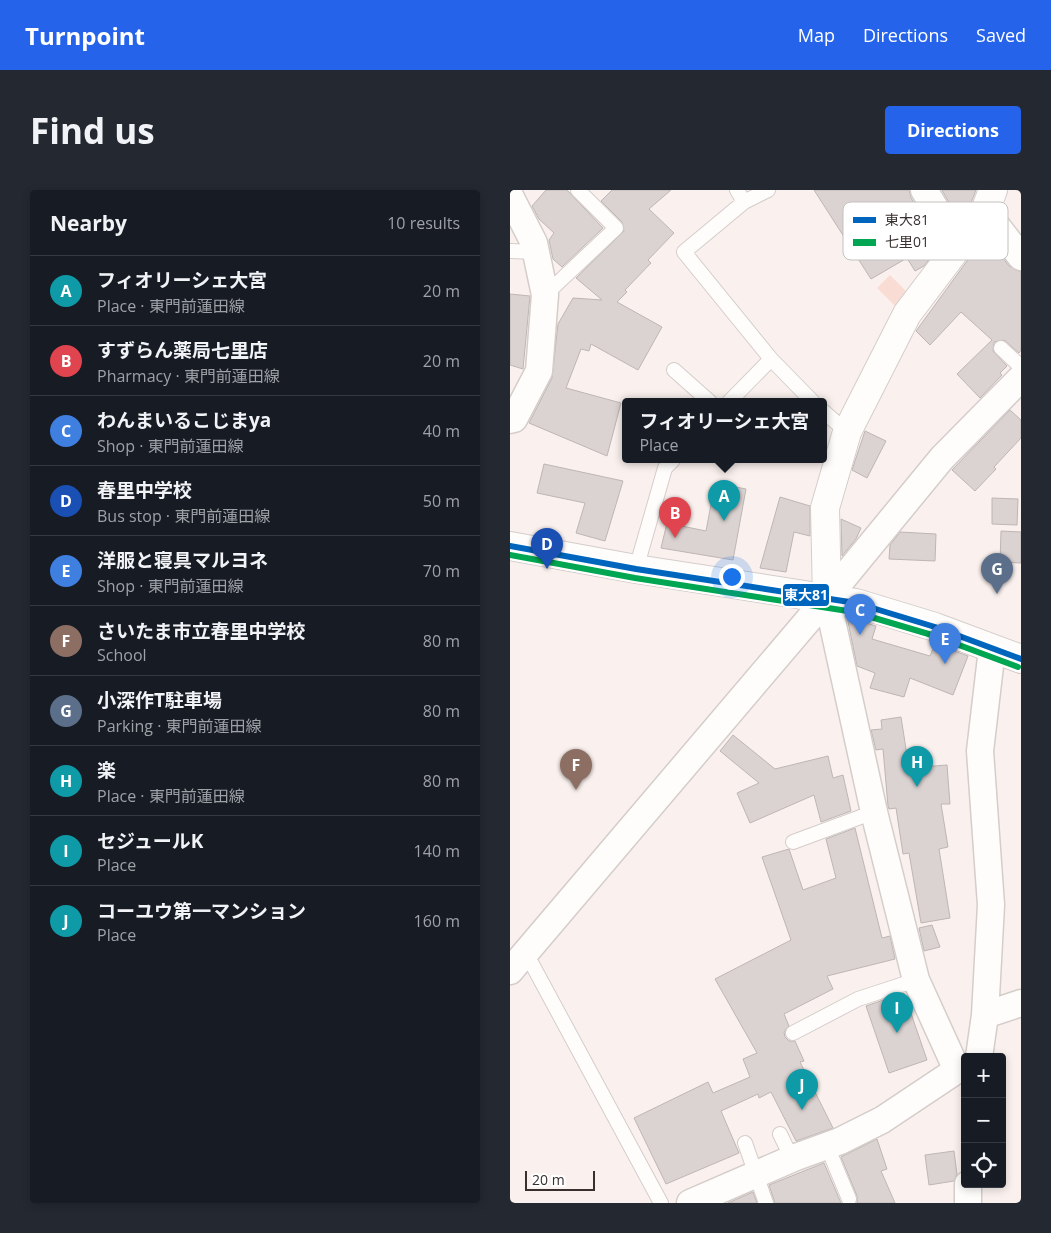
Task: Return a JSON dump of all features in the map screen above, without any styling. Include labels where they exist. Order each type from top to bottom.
[{"type":"main road","points":[[827,598],[825,508],[847,432],[907,314],[949,260]]},
{"type":"main road","points":[[510,546],[636,569],[827,598],[882,609],[1021,659]]},
{"type":"street","points":[[924,190],[931,202]]},
{"type":"street","points":[[510,196],[534,243],[545,295],[539,371],[514,419],[510,420]]},
{"type":"street","points":[[1008,230],[1017,244]]},
{"type":"street","points":[[518,962],[827,598],[942,458],[1021,378]]},
{"type":"street","points":[[827,598],[874,812],[916,980],[961,1055]]},
{"type":"street","points":[[971,1053],[985,1015],[991,905],[980,751],[992,649]]},
{"type":"street","points":[[985,1015],[1021,1004]]},
{"type":"street","points":[[693,1202],[756,1174],[827,1146],[882,1120],[961,1069]]},
{"type":"street","points":[[968,1188],[968,1203]]},
{"type":"lane","points":[[545,295],[616,228],[578,190]]},
{"type":"lane","points":[[768,190],[741,196],[684,252],[771,359],[809,398]]},
{"type":"lane","points":[[510,251],[536,252]]},
{"type":"lane","points":[[1001,348],[1021,367]]},
{"type":"lane","points":[[733,398],[771,359]]},
{"type":"lane","points":[[674,370],[706,398]]},
{"type":"lane","points":[[827,414],[847,432]]},
{"type":"lane","points":[[636,569],[665,468],[670,463]]},
{"type":"lane","points":[[793,842],[874,812]]},
{"type":"lane","points":[[518,962],[661,1203]]},
{"type":"lane","points":[[794,1033],[858,999],[916,980]]},
{"type":"lane","points":[[780,1134],[792,1159]]},
{"type":"lane","points":[[745,1143],[766,1203]]},
{"type":"lane","points":[[827,1146],[849,1199]]},
{"type":"shaded area","points":[[890,275],[907,292],[898,309],[877,288]]},
{"type":"building","points":[[546,190],[567,190],[603,228],[562,267],[553,259],[549,240],[554,233],[539,219],[532,206]]},
{"type":"building","points":[[612,190],[671,190],[649,209],[674,233],[648,260],[651,263],[625,290],[627,292],[617,302],[662,327],[638,370],[591,344],[589,351],[581,349],[566,388],[621,403],[607,456],[529,423],[552,378],[558,324],[573,298],[602,300],[576,278],[624,231],[622,222],[601,201]]},
{"type":"building","points":[[814,190],[909,190],[913,202],[843,202],[843,235]]},
{"type":"building","points":[[942,190],[976,190],[971,202],[949,202]]},
{"type":"building","points":[[859,260],[904,260],[871,279]]},
{"type":"building","points":[[908,260],[929,260],[924,266],[915,271]]},
{"type":"building","points":[[968,260],[1004,260],[1009,266],[1021,272],[1021,350],[1019,353],[1004,340],[994,342],[993,351],[1007,366],[1000,373],[1002,375],[980,398],[957,374],[992,340],[961,312],[930,345],[916,331]]},
{"type":"building","points":[[510,294],[530,296],[523,369],[510,365]]},
{"type":"building","points":[[1010,410],[1021,420],[1021,438],[975,491],[952,470]]},
{"type":"building","points":[[865,431],[886,441],[867,478],[852,470]]},
{"type":"building","points":[[544,464],[623,481],[605,541],[576,533],[585,503],[537,493]]},
{"type":"building","points":[[715,483],[746,489],[733,560],[661,548],[667,523],[706,531]]},
{"type":"building","points":[[780,497],[810,506],[810,536],[794,532],[786,572],[760,568]]},
{"type":"building","points":[[992,498],[1018,499],[1017,525],[992,524]]},
{"type":"building","points":[[841,519],[861,528],[856,539],[842,556]]},
{"type":"building","points":[[1001,531],[1021,532],[1021,563],[1000,562]]},
{"type":"building","points":[[900,532],[936,534],[935,561],[889,559],[890,545]]},
{"type":"building","points":[[847,617],[876,626],[872,639],[930,656],[935,644],[968,656],[953,695],[910,678],[904,697],[870,688],[875,673],[857,666]]},
{"type":"building","points":[[901,717],[909,768],[947,765],[950,804],[941,804],[948,847],[939,849],[950,918],[921,923],[909,853],[903,854],[896,808],[889,809],[888,806],[883,749],[876,750],[871,730],[882,729],[881,720]]},
{"type":"building","points":[[733,735],[775,769],[828,756],[833,778],[843,775],[851,811],[821,822],[814,795],[750,823],[737,793],[759,783],[720,751]]},
{"type":"building","points":[[855,828],[882,938],[890,936],[895,959],[827,976],[833,989],[784,1014],[789,1026],[784,1032],[785,1037],[789,1041],[795,1041],[804,1061],[800,1062],[833,1128],[796,1141],[771,1092],[759,1098],[758,1094],[721,1111],[739,1153],[666,1184],[634,1118],[708,1082],[713,1093],[750,1077],[743,1059],[757,1053],[715,979],[791,940],[762,857],[789,849],[803,890],[836,878],[826,839]]},
{"type":"building","points":[[932,925],[940,947],[924,951],[919,928]]},
{"type":"building","points":[[904,993],[927,1060],[889,1073],[866,1006]]},
{"type":"building","points":[[877,1139],[887,1169],[881,1171],[895,1203],[857,1203],[857,1196],[841,1157]]},
{"type":"building","points":[[954,1151],[957,1174],[954,1181],[929,1185],[925,1155]]},
{"type":"building","points":[[824,1163],[841,1203],[775,1203],[769,1185]]},
{"type":"building","points":[[753,1192],[757,1203],[728,1203]]},
{"type":"transit line","name":"東大81","points":[[510,546],[636,569],[856,603],[935,627],[1021,659]]},
{"type":"transit line","name":"七里01","points":[[510,555],[635,578],[854,612],[932,635],[1018,667]]},
{"type":"place","name":"フィオリーシェ大宮","points":[[724,521]]},
{"type":"place","name":"すずらん薬局七里店","points":[[675,538]]},
{"type":"place","name":"春里中学校","points":[[547,569]]},
{"type":"place","name":"小深作T駐車場","points":[[997,594]]},
{"type":"place","name":"わんまいるこじまya","points":[[860,635]]},
{"type":"place","name":"洋服と寝具マルヨネ","points":[[945,664]]},
{"type":"place","name":"楽","points":[[917,787]]},
{"type":"place","name":"さいたま市立春里中学校","points":[[576,790]]},
{"type":"place","name":"セジュールK","points":[[897,1033]]},
{"type":"place","name":"コーユウ第一マンション","points":[[802,1110]]}]
